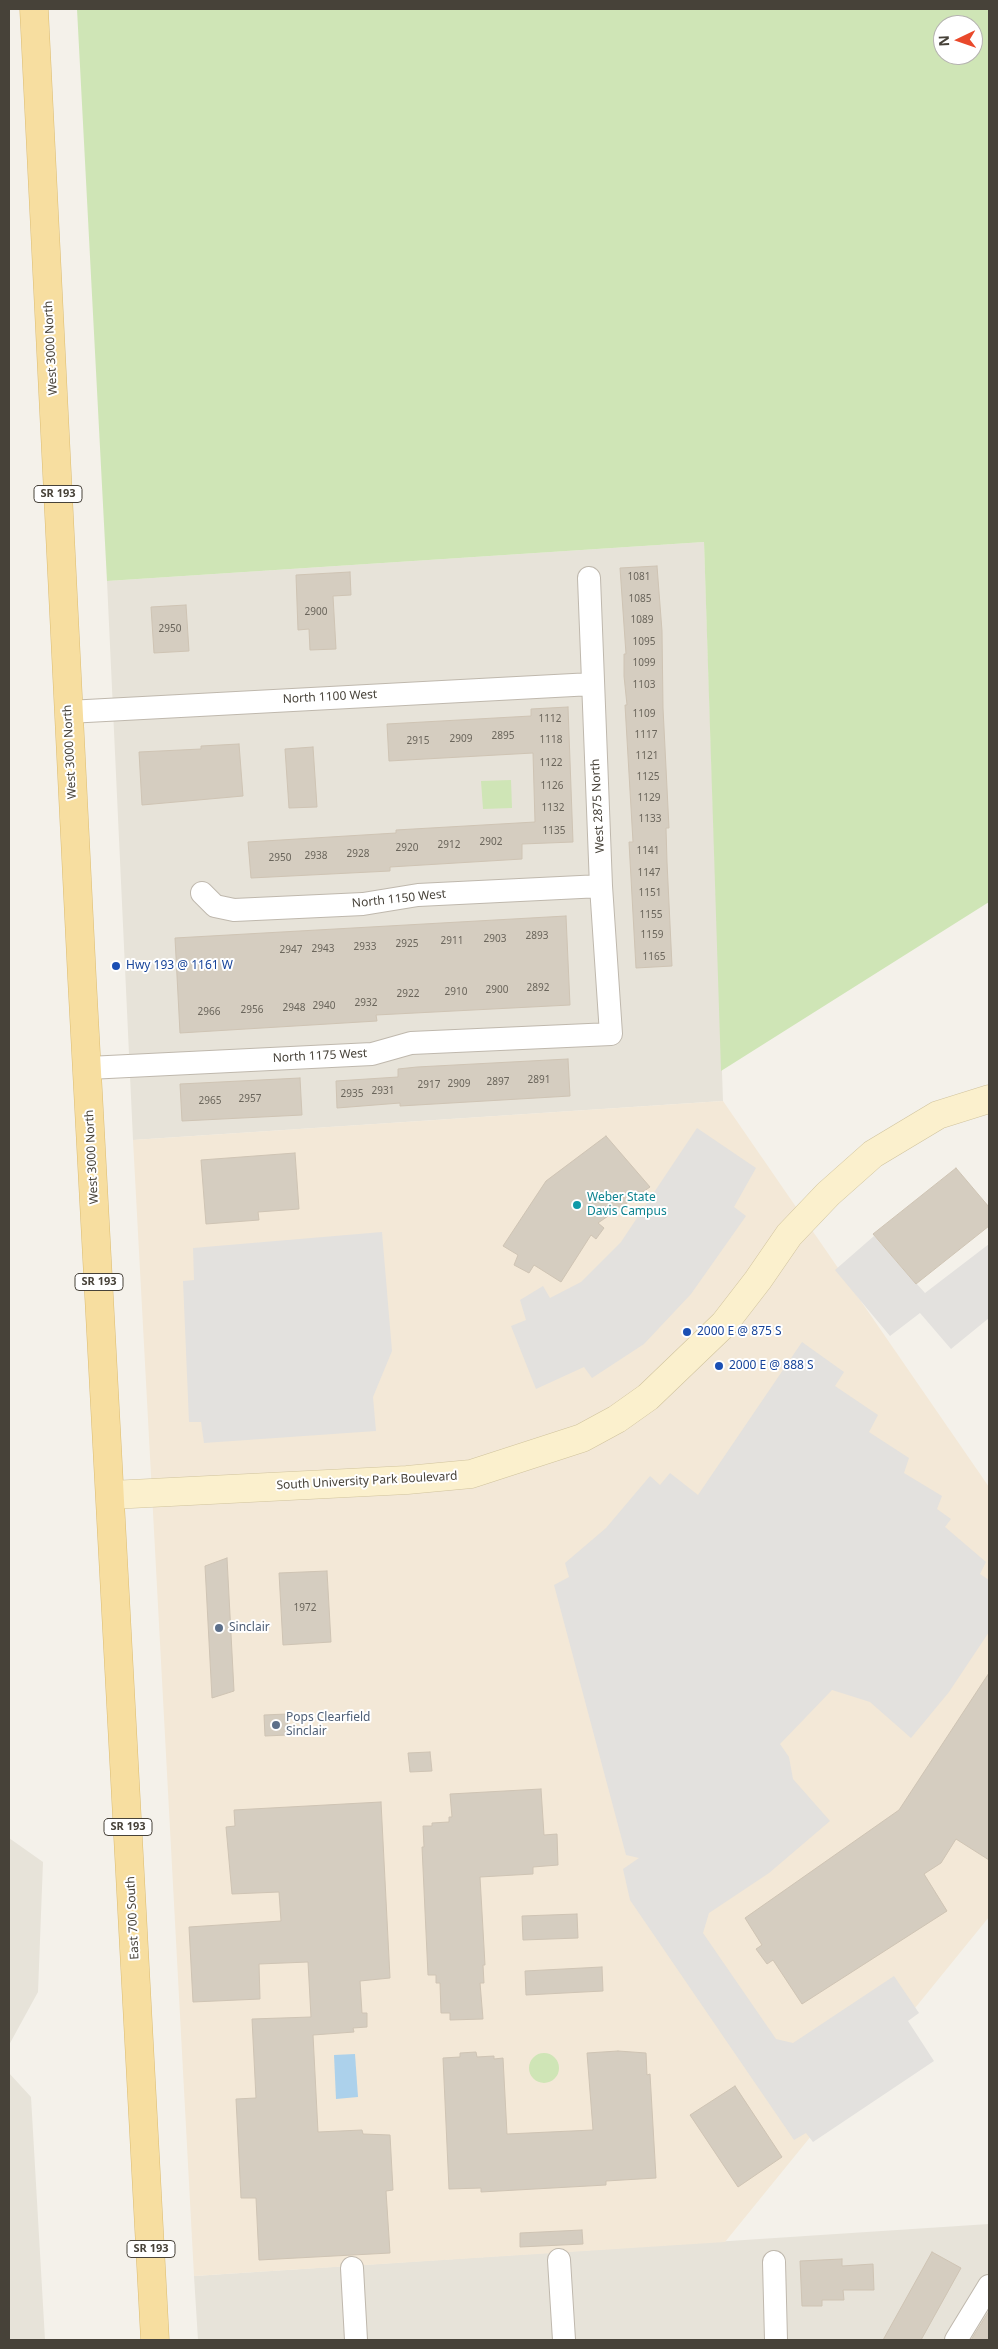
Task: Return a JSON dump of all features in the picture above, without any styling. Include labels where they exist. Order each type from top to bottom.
[{"type":"main road","name":"West 3000 North","points":[[34,9],[68,712],[111,1495]]},
{"type":"main road","name":"East 700 South","points":[[111,1495],[156,2340]]},
{"type":"street","name":"West 2875 North","points":[[588,578],[593,654],[592,684],[601,886],[611,1034]]},
{"type":"street","name":"North 1100 West","points":[[68,712],[592,684]]},
{"type":"street","name":"North 1150 West","points":[[202,893],[215,906],[234,910],[363,904],[418,894],[601,886]]},
{"type":"street","name":"North 1175 West","points":[[88,1068],[372,1054],[411,1043],[611,1034]]},
{"type":"street","name":"South University Park Boulevard","points":[[111,1495],[408,1480],[471,1474],[582,1438],[617,1419],[648,1397],[724,1324],[758,1280],[789,1235],[828,1194],[873,1154],[938,1115],[989,1099]]},
{"type":"street","points":[[559,2260],[564,2340]]},
{"type":"street","points":[[774,2262],[776,2340]]},
{"type":"street","points":[[352,2268],[356,2340]]},
{"type":"street","points":[[956,2340],[989,2286]]},
{"type":"shaded area","points":[[704,542],[723,1101],[133,1140],[107,581]]},
{"type":"shaded area","points":[[723,1101],[989,1487],[989,1917],[725,2242],[194,2276],[133,1140]]},
{"type":"shaded area","points":[[697,1128],[756,1168],[734,1207],[746,1216],[691,1294],[644,1344],[592,1378],[584,1367],[536,1389],[511,1326],[526,1320],[520,1300],[543,1286],[550,1298],[581,1282],[621,1242]]},
{"type":"shaded area","points":[[382,1232],[392,1351],[373,1397],[376,1431],[204,1443],[201,1422],[189,1422],[183,1281],[194,1280],[193,1248]]},
{"type":"shaded area","points":[[874,1236],[925,1293],[989,1244],[989,1318],[951,1349],[920,1313],[890,1336],[835,1270]]},
{"type":"shaded area","points":[[802,1342],[844,1372],[835,1386],[878,1415],[869,1432],[909,1458],[904,1473],[942,1496],[937,1509],[951,1519],[945,1527],[986,1562],[980,1574],[989,1580],[989,1632],[949,1692],[911,1738],[870,1702],[832,1690],[780,1744],[789,1757],[793,1779],[830,1821],[769,1873],[709,1913],[703,1933],[776,2039],[793,2043],[894,1976],[919,2013],[908,2021],[934,2061],[813,2142],[806,2133],[794,2140],[630,1900],[623,1869],[639,1858],[626,1855],[554,1585],[569,1577],[565,1563],[606,1528],[650,1476],[660,1485],[670,1473],[698,1495]]},
{"type":"shaded area","points":[[9,1838],[43,1862],[38,1992],[9,2045]]},
{"type":"shaded area","points":[[9,2073],[31,2097],[45,2340],[9,2340]]},
{"type":"shaded area","points":[[989,2224],[989,2340],[198,2340],[194,2276]]},
{"type":"green space","points":[[77,9],[989,9],[989,902],[721,1071],[704,542],[107,581]]},
{"type":"green space","points":[[511,780],[512,808],[483,809],[481,781]]},
{"type":"green space","points":[[544,2053],[554,2058],[559,2068],[554,2078],[544,2083],[534,2078],[529,2068],[534,2058]]},
{"type":"water","points":[[355,2054],[358,2097],[336,2099],[334,2055]]},
{"type":"building","points":[[657,566],[662,631],[663,708],[669,828],[666,828],[667,862],[672,966],[636,968],[629,842],[633,842],[625,705],[627,705],[624,654],[626,654],[620,568]]},
{"type":"building","points":[[350,572],[351,595],[333,596],[336,649],[310,650],[309,629],[298,630],[296,575]]},
{"type":"building","points":[[186,605],[189,651],[154,653],[151,607]]},
{"type":"building","points":[[568,707],[573,842],[522,844],[522,859],[390,867],[390,871],[251,878],[248,842],[396,833],[396,830],[535,822],[533,753],[389,761],[387,724],[531,716],[531,709]]},
{"type":"building","points":[[239,744],[243,796],[142,805],[139,752],[201,749],[201,746]]},
{"type":"building","points":[[313,747],[317,807],[289,808],[285,749]]},
{"type":"building","points":[[566,916],[570,1005],[376,1015],[377,1021],[180,1033],[175,938]]},
{"type":"building","points":[[568,1059],[570,1096],[400,1106],[400,1103],[337,1108],[336,1081],[398,1077],[398,1069],[417,1067]]},
{"type":"building","points":[[300,1078],[302,1115],[182,1121],[180,1084]]},
{"type":"building","name":"Weber State Davis Campus","points":[[606,1136],[650,1187],[598,1223],[604,1228],[596,1239],[591,1235],[561,1282],[534,1265],[529,1273],[514,1265],[518,1255],[503,1246],[546,1181]]},
{"type":"building","points":[[295,1153],[299,1209],[258,1212],[259,1220],[206,1224],[201,1160]]},
{"type":"building","points":[[956,1168],[989,1207],[989,1226],[916,1284],[873,1234]]},
{"type":"building","name":"Sinclair","points":[[227,1558],[234,1691],[212,1698],[205,1566]]},
{"type":"building","points":[[327,1571],[331,1642],[283,1645],[279,1573]]},
{"type":"building","points":[[989,1673],[989,1860],[956,1839],[941,1863],[924,1874],[947,1911],[802,2004],[773,1960],[767,1964],[756,1949],[762,1945],[745,1918],[899,1810]]},
{"type":"building","name":"Pops Clearfield Sinclair","points":[[287,1714],[288,1735],[265,1736],[264,1715]]},
{"type":"building","points":[[430,1752],[432,1771],[410,1772],[408,1753]]},
{"type":"building","points":[[541,1789],[544,1835],[557,1834],[558,1865],[533,1867],[533,1874],[480,1877],[485,1965],[483,1965],[484,1983],[480,1983],[483,2019],[450,2020],[450,2013],[441,2013],[440,1983],[436,1983],[436,1975],[428,1975],[422,1847],[424,1847],[423,1826],[432,1826],[432,1823],[449,1822],[449,1817],[452,1817],[450,1794]]},
{"type":"building","points":[[381,1802],[390,1978],[360,1981],[362,2013],[367,2013],[367,2027],[353,2028],[354,2032],[313,2035],[318,2132],[362,2130],[363,2134],[390,2135],[393,2190],[386,2191],[390,2253],[259,2260],[256,2198],[241,2198],[236,2099],[256,2098],[252,2019],[311,2017],[308,1962],[259,1964],[260,1999],[193,2002],[189,1927],[281,1921],[279,1892],[232,1894],[226,1827],[235,1826],[234,1810]]},
{"type":"building","points":[[577,1914],[578,1938],[523,1940],[522,1916]]},
{"type":"building","points":[[602,1967],[603,1991],[526,1995],[525,1971]]},
{"type":"building","points":[[618,2051],[646,2053],[647,2075],[650,2074],[656,2178],[606,2181],[606,2185],[481,2192],[481,2188],[449,2189],[443,2058],[460,2057],[460,2053],[476,2052],[477,2057],[494,2056],[494,2059],[503,2058],[507,2134],[593,2130],[587,2053]]},
{"type":"building","points":[[735,2086],[782,2157],[738,2187],[690,2115]]},
{"type":"building","points":[[582,2230],[583,2244],[520,2247],[520,2233]]},
{"type":"building","points":[[932,2252],[961,2268],[921,2340],[883,2340]]},
{"type":"building","points":[[842,2259],[842,2266],[873,2264],[874,2290],[843,2290],[844,2300],[822,2300],[822,2306],[802,2306],[800,2261]]},
{"type":"building","points":[[989,2311],[989,2340],[971,2340]]},
{"type":"place","name":"Hwy 193 @ 1161 W","points":[[116,966]]},
{"type":"place","name":"Weber State Davis Campus","points":[[577,1205]]},
{"type":"place","name":"2000 E @ 875 S","points":[[687,1332]]},
{"type":"place","name":"2000 E @ 888 S","points":[[719,1366]]},
{"type":"place","name":"Sinclair","points":[[219,1628]]},
{"type":"place","name":"Pops Clearfield Sinclair","points":[[276,1725]]}]
